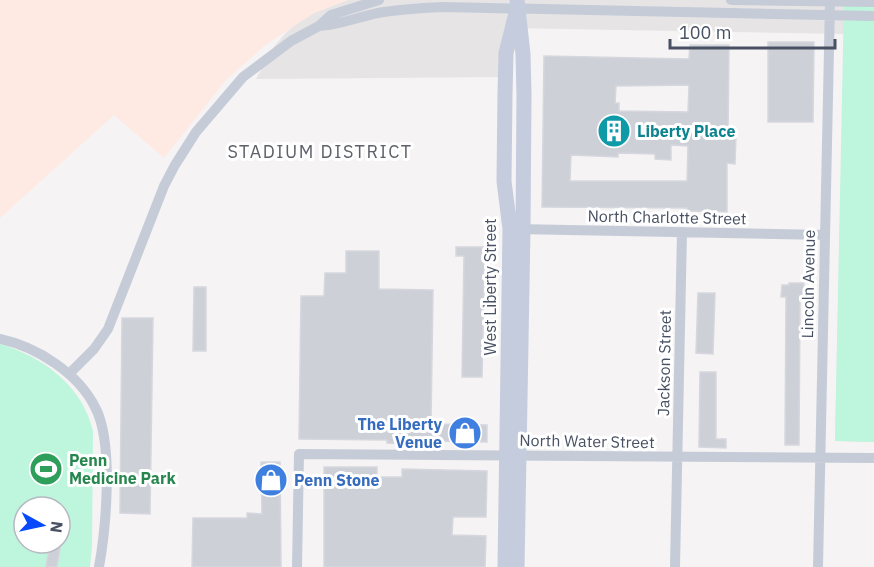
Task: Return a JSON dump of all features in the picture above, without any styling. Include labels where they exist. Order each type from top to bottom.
[{"type":"main road","name":"West Liberty Street","points":[[517,4],[523,54],[516,229],[513,455],[517,567]]},
{"type":"main road","name":"West Liberty Street","points":[[505,567],[513,455]]},
{"type":"street","points":[[69,374],[94,349],[108,329],[164,186],[174,165],[196,132],[243,76],[291,41],[319,26],[331,15],[379,0]]},
{"type":"street","points":[[731,0],[874,2]]},
{"type":"street","name":"Lincoln Avenue","points":[[818,567],[830,2]]},
{"type":"street","points":[[319,26],[335,26],[353,19],[404,8],[517,4],[874,16]]},
{"type":"street","name":"North Charlotte Street","points":[[516,229],[825,235]]},
{"type":"street","name":"Jackson Street","points":[[675,567],[682,232]]},
{"type":"street","points":[[0,339],[29,349],[69,374],[96,407],[103,429],[106,478],[103,545],[99,567]]},
{"type":"street","name":"North Water Street","points":[[297,567],[299,454],[874,458]]},
{"type":"shaded area","points":[[0,0],[348,0],[314,13],[264,46],[226,80],[164,158],[114,115],[0,218]]},
{"type":"shaded area","points":[[348,0],[874,0],[874,442],[835,441],[844,34],[504,28],[502,77],[256,79],[273,48],[295,24],[314,13]]},
{"type":"green space","points":[[844,0],[874,0],[874,442],[835,441]]},
{"type":"green space","name":"Penn Medicine Park","points":[[0,344],[31,357],[58,375],[80,400],[88,415],[93,431],[90,567],[0,567]]},
{"type":"building","points":[[768,42],[814,42],[813,122],[768,122]]},
{"type":"building","name":"Liberty Place","points":[[690,45],[729,45],[728,134],[736,135],[735,164],[727,163],[727,212],[687,211],[687,208],[542,207],[544,56],[689,59]],"holes":[[[689,85],[688,112],[619,111],[619,103],[615,103],[616,86]],[[671,145],[688,146],[687,181],[570,181],[571,155],[618,157],[618,153],[655,154],[655,159],[671,160]]]},
{"type":"building","points":[[456,247],[485,247],[482,377],[462,377],[464,256],[456,256]]},
{"type":"building","points":[[346,251],[379,251],[379,289],[433,290],[431,424],[487,425],[487,442],[431,441],[431,444],[405,444],[387,443],[387,440],[299,439],[301,296],[324,296],[325,273],[346,273]]},
{"type":"building","points":[[789,283],[804,283],[803,300],[800,300],[799,445],[785,445],[786,297],[781,297],[782,285],[789,285]]},
{"type":"building","points":[[194,287],[206,287],[206,351],[193,351]]},
{"type":"building","points":[[698,293],[715,293],[713,354],[696,353]]},
{"type":"building","points":[[122,318],[153,318],[150,514],[120,513]]},
{"type":"building","points":[[700,372],[716,372],[716,439],[726,439],[726,448],[699,447]]},
{"type":"building","points":[[261,462],[280,462],[281,567],[192,567],[193,518],[247,518],[247,513],[262,514]]},
{"type":"building","points":[[324,467],[377,467],[377,477],[402,477],[402,469],[487,471],[486,517],[453,517],[452,535],[486,536],[485,567],[324,567]]},
{"type":"building","points":[[48,555],[59,555],[57,567],[46,567]]},
{"type":"place","name":"Liberty Place","points":[[614,131]]},
{"type":"place","name":"The Liberty Venue","points":[[465,433]]},
{"type":"place","name":"Penn Medicine Park","points":[[46,469]]},
{"type":"place","name":"Penn Stone","points":[[271,480]]},
{"type":"district","name":"STADIUM DISTRICT","points":[[320,152]]}]
